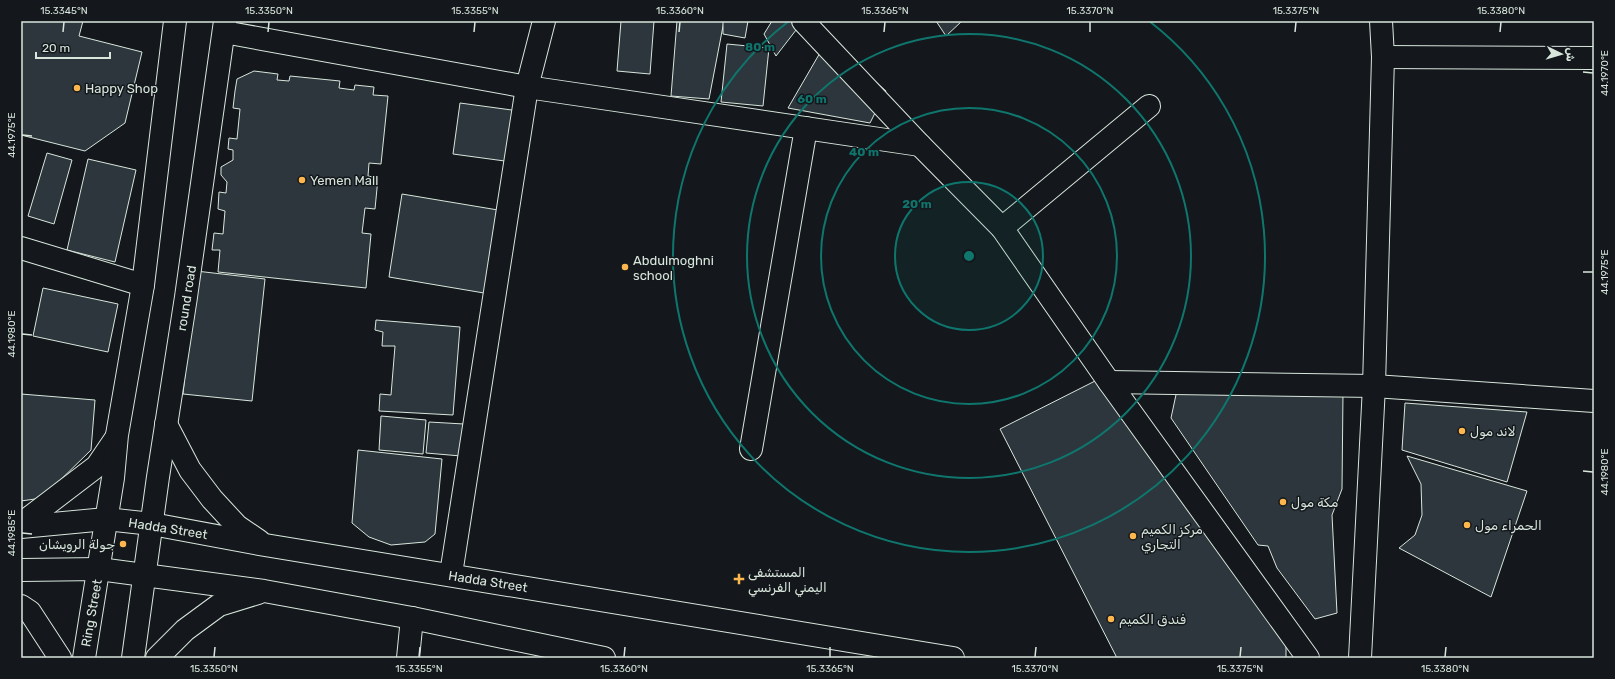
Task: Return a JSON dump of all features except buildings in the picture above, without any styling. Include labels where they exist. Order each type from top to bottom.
[{"type":"street","points":[[99,569],[113,478],[117,435],[143,285],[175,21]]},
{"type":"street","points":[[451,574],[527,87],[544,21]]},
{"type":"street","points":[[803,21],[920,145],[1002,228],[1109,382],[1308,658]]},
{"type":"street","points":[[1360,658],[1374,386],[1383,57],[1381,21]]},
{"type":"street","points":[[225,26],[527,87],[920,145]]},
{"type":"street","name":"round road","points":[[145,574],[225,26]]},
{"type":"street","points":[[1383,57],[1594,58]]},
{"type":"street","points":[[1002,228],[1149,106]]},
{"type":"street","points":[[751,449],[806,128]]},
{"type":"street","points":[[21,248],[143,285]]},
{"type":"street","points":[[1109,382],[1374,386],[1594,400]]},
{"type":"street","points":[[166,424],[190,470],[212,499],[238,526],[265,545]]},
{"type":"street","points":[[21,526],[97,466],[117,435]]},
{"type":"street","name":"Hadda Street","points":[[21,526],[106,519],[152,524],[265,545],[451,574],[953,658]]},
{"type":"street","points":[[21,570],[99,569],[264,591],[412,618],[604,658]]},
{"type":"street","name":"Ring Street","points":[[84,658],[99,569]]},
{"type":"street","points":[[133,658],[145,574]]},
{"type":"street","points":[[157,658],[185,630],[219,605],[264,591]]},
{"type":"street","points":[[21,606],[30,612],[60,658]]},
{"type":"street","points":[[408,658],[412,618]]},
{"type":"place","name":"Happy Shop","points":[[77,88]]},
{"type":"place","name":"Yemen Mall","points":[[302,180]]},
{"type":"place","name":"Abdulmoghni school","points":[[625,267]]},
{"type":"place","name":"لاند مول","points":[[1462,431]]},
{"type":"place","name":"مكة مول","points":[[1283,502]]},
{"type":"place","name":"الحمراء مول","points":[[1467,525]]},
{"type":"place","name":"مركز الكميم التجاري","points":[[1133,536]]},
{"type":"place","name":"جولة الرويشان","points":[[123,544]]},
{"type":"place","name":"المستشفى اليمني الفرنسي","points":[[739,579]]},
{"type":"place","name":"فندق الكميم","points":[[1111,619]]}]
